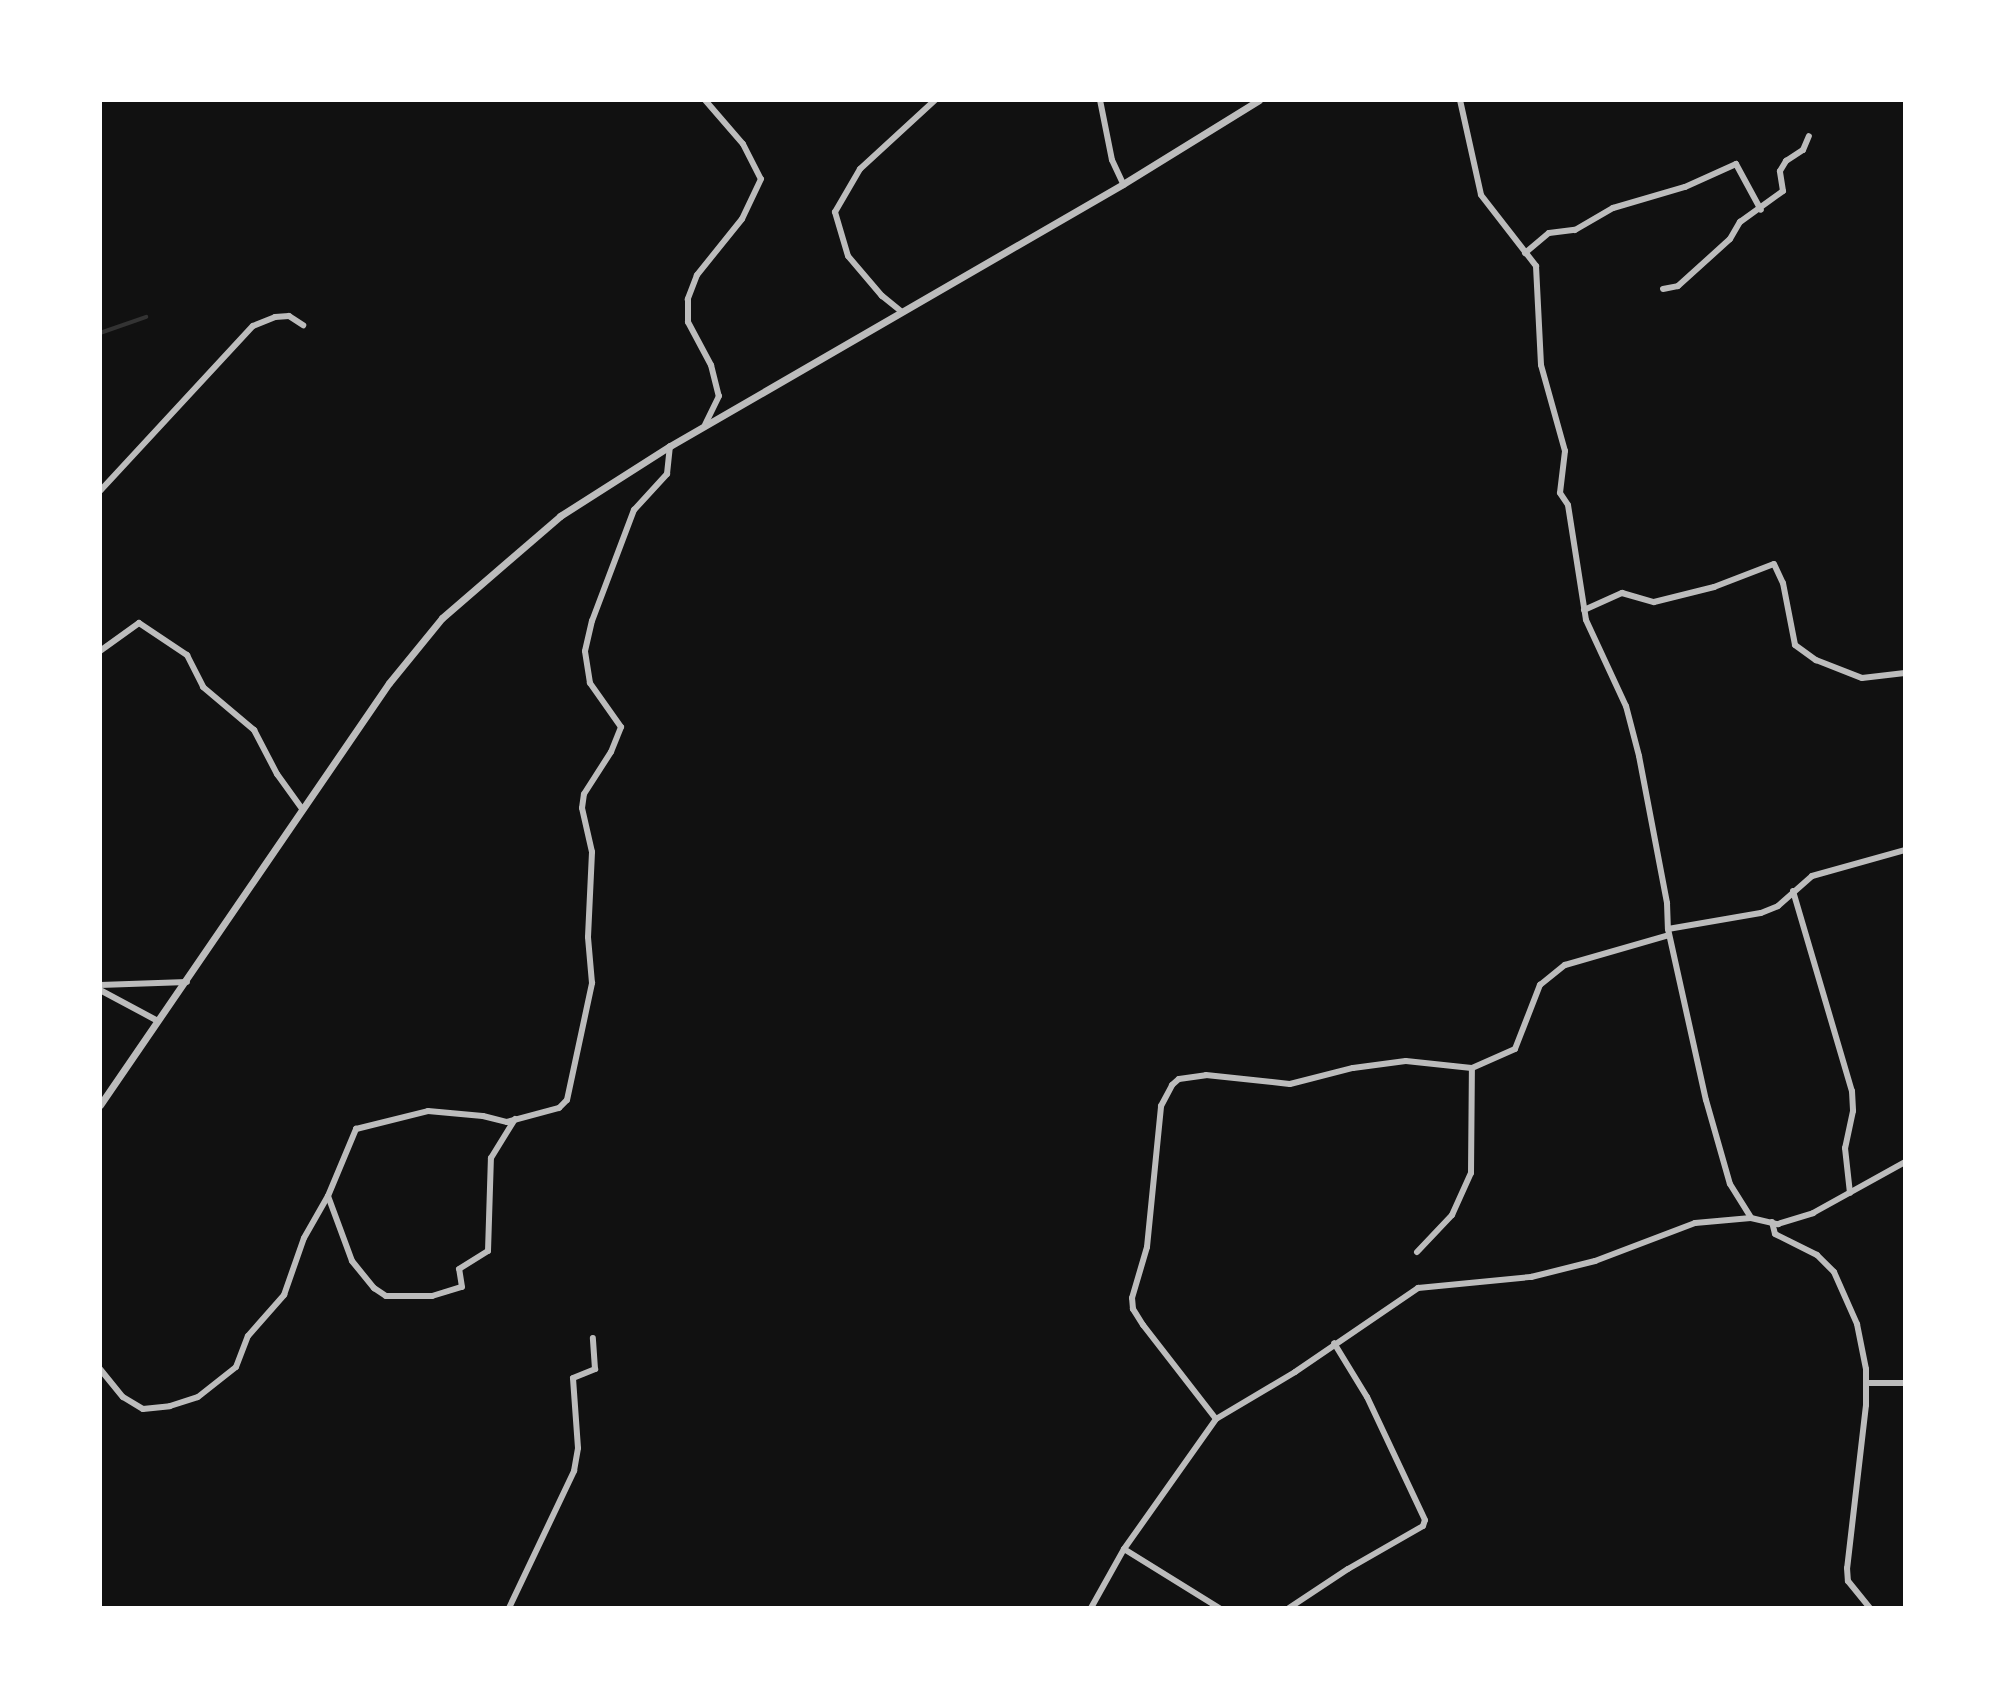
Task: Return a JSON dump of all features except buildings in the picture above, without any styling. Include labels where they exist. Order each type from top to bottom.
[{"type":"street","points":[[705,100],[743,144],[761,179],[742,219],[697,275],[688,299],[688,322],[711,365],[719,396],[705,425]]},
{"type":"street","points":[[902,312],[882,296],[848,256],[835,212],[860,169],[935,100]]},
{"type":"street","points":[[1100,100],[1112,160],[1123,184]]},
{"type":"street","points":[[100,1105],[389,683],[442,618],[560,516],[670,446],[1123,184],[1259,100]]},
{"type":"street","points":[[1460,100],[1481,195],[1536,266],[1541,365],[1565,451],[1560,493],[1568,505],[1584,610],[1626,706],[1639,756],[1667,903],[1669,932],[1706,1100],[1730,1184],[1751,1218]]},
{"type":"street","points":[[1663,289],[1678,286],[1730,239],[1740,222],[1761,210],[1783,191],[1780,171],[1786,161],[1803,150],[1809,136]]},
{"type":"street","points":[[1525,253],[1549,233],[1575,230],[1613,208],[1685,187],[1736,164],[1761,210]]},
{"type":"street","points":[[100,491],[253,326],[275,317],[289,316],[303,325]]},
{"type":"street","points":[[100,1369],[123,1397],[143,1409],[170,1406],[198,1397],[236,1367],[248,1336],[284,1295],[304,1238],[328,1196],[356,1129],[428,1111],[483,1116],[507,1122],[559,1108],[567,1100],[592,983],[588,937],[592,852],[582,808],[584,794],[611,752],[621,727],[590,683],[585,651],[592,621],[634,510],[667,474],[670,446]]},
{"type":"street","points":[[1584,610],[1622,593],[1654,602],[1714,587],[1774,564],[1783,583],[1795,645],[1816,660],[1862,678],[1905,673]]},
{"type":"street","points":[[100,651],[139,623],[187,655],[203,687],[254,730],[277,774],[303,810]]},
{"type":"street","points":[[1216,1419],[1133,1309],[1132,1298],[1147,1247],[1161,1106],[1172,1085],[1179,1079],[1206,1075],[1290,1084],[1353,1068],[1406,1061],[1472,1068],[1515,1049],[1540,985],[1565,965],[1669,932],[1761,913],[1778,906],[1812,876],[1905,850]]},
{"type":"street","points":[[1793,891],[1852,1091],[1853,1111],[1845,1148],[1850,1193]]},
{"type":"street","points":[[100,987],[187,982]]},
{"type":"street","points":[[100,987],[156,1020]]},
{"type":"street","points":[[1417,1252],[1452,1215],[1471,1173],[1472,1068]]},
{"type":"street","points":[[328,1196],[352,1261],[374,1288],[386,1296],[432,1296],[462,1287],[459,1269],[488,1251],[491,1158],[515,1119]]},
{"type":"street","points":[[1091,1608],[1124,1549],[1216,1419],[1418,1288],[1531,1277],[1595,1261],[1695,1223],[1751,1218],[1772,1222],[1813,1213],[1903,1164],[1905,1155]]},
{"type":"street","points":[[1772,1222],[1775,1234],[1817,1255],[1834,1272],[1857,1324],[1866,1383],[1847,1568],[1848,1581],[1870,1608]]},
{"type":"street","points":[[509,1608],[574,1471],[578,1448],[573,1378],[595,1369],[593,1338]]},
{"type":"street","points":[[1289,1608],[1348,1569],[1423,1526],[1425,1520],[1367,1397],[1334,1343]]},
{"type":"street","points":[[1866,1383],[1905,1383]]},
{"type":"street","points":[[1124,1549],[1219,1608]]},
{"type":"waterway","points":[[100,333],[146,317]]}]
